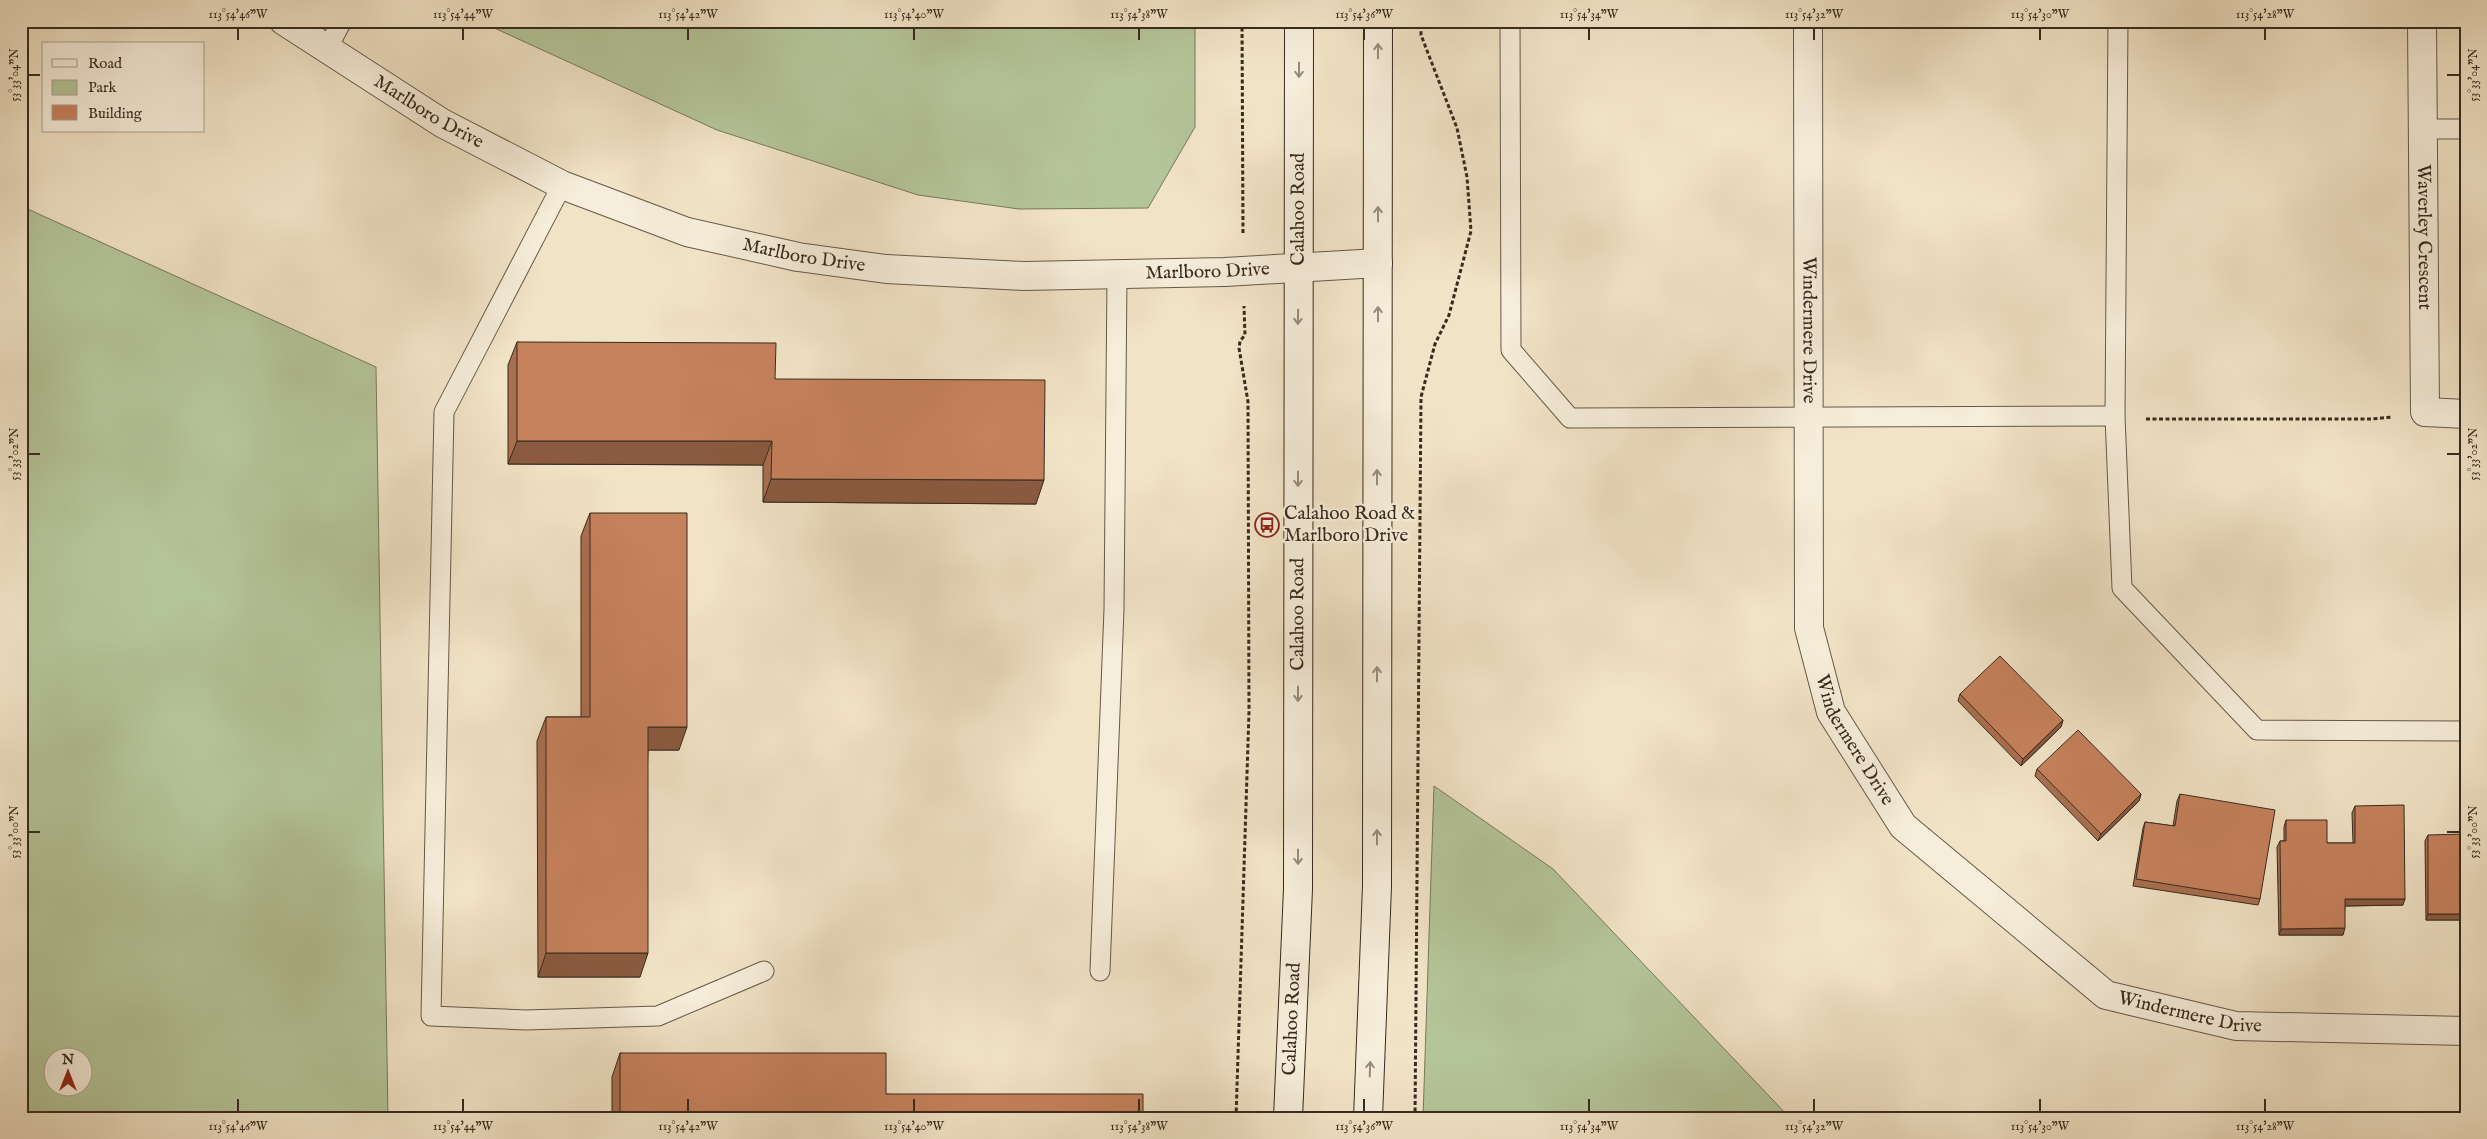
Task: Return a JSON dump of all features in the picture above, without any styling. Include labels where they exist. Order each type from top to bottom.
[{"type":"street","name":"Marlboro Drive","points":[[284,21],[442,123],[562,185],[687,232],[798,256],[886,270],[1024,276],[1117,276],[1378,263]]},
{"type":"street","name":"Calahoo Road","points":[[1288,1118],[1298,889],[1299,21]]},
{"type":"street","points":[[1368,1118],[1377,886],[1378,21]]},
{"type":"street","name":"Windermere Drive","points":[[1808,21],[1809,628],[1831,712],[1903,826],[2106,994],[2236,1026],[2466,1031]]},
{"type":"street","name":"Waverley Crescent","points":[[2422,21],[2425,412]]},
{"type":"street","points":[[2425,412],[2466,414]]},
{"type":"lane","points":[[327,49],[342,21]]},
{"type":"lane","points":[[1510,21],[1511,350],[1570,418],[2115,416]]},
{"type":"lane","points":[[2118,21],[2115,416],[2122,588],[2257,730],[2466,731]]},
{"type":"lane","points":[[2423,129],[2466,129]]},
{"type":"lane","points":[[562,185],[444,412],[431,1016],[526,1020],[658,1016],[764,971]]},
{"type":"lane","points":[[1100,971],[1114,609],[1117,276]]},
{"type":"path","points":[[1236,1118],[1249,712],[1248,402],[1239,348],[1240,341],[1245,335],[1242,21]]},
{"type":"path","points":[[1415,1118],[1421,398],[1435,344],[1449,315],[1471,231],[1467,177],[1457,128],[1421,35],[1421,21]]},
{"type":"path","points":[[2115,416],[2155,420],[2371,419],[2425,412]]},
{"type":"green space","points":[[479,21],[1195,21],[1195,127],[1148,208],[1019,209],[918,195],[717,130]]},
{"type":"green space","points":[[21,206],[376,367],[388,1118],[21,1118]]},
{"type":"green space","points":[[1434,786],[1553,869],[1790,1118],[1423,1118]]},
{"type":"building","points":[[517,342],[776,343],[775,379],[1045,380],[1044,480],[771,479],[772,441],[517,441]]},
{"type":"building","points":[[590,513],[687,513],[687,727],[648,727],[648,953],[546,953],[546,717],[590,717]]},
{"type":"building","points":[[2000,656],[2063,720],[2023,759],[1960,694]]},
{"type":"building","points":[[2078,730],[2141,794],[2101,834],[2037,769]]},
{"type":"building","points":[[2180,794],[2275,810],[2260,899],[2136,879],[2145,822],[2175,826]]},
{"type":"building","points":[[2404,805],[2405,899],[2345,899],[2345,928],[2281,929],[2280,841],[2286,841],[2286,820],[2327,820],[2327,843],[2355,843],[2355,806]]},
{"type":"building","points":[[2466,834],[2466,914],[2428,914],[2428,835]]},
{"type":"building","points":[[620,1053],[886,1053],[886,1094],[1143,1094],[1143,1118],[620,1118]]},
{"type":"place","name":"Calahoo Road & Marlboro Drive","points":[[1267,525]]}]
